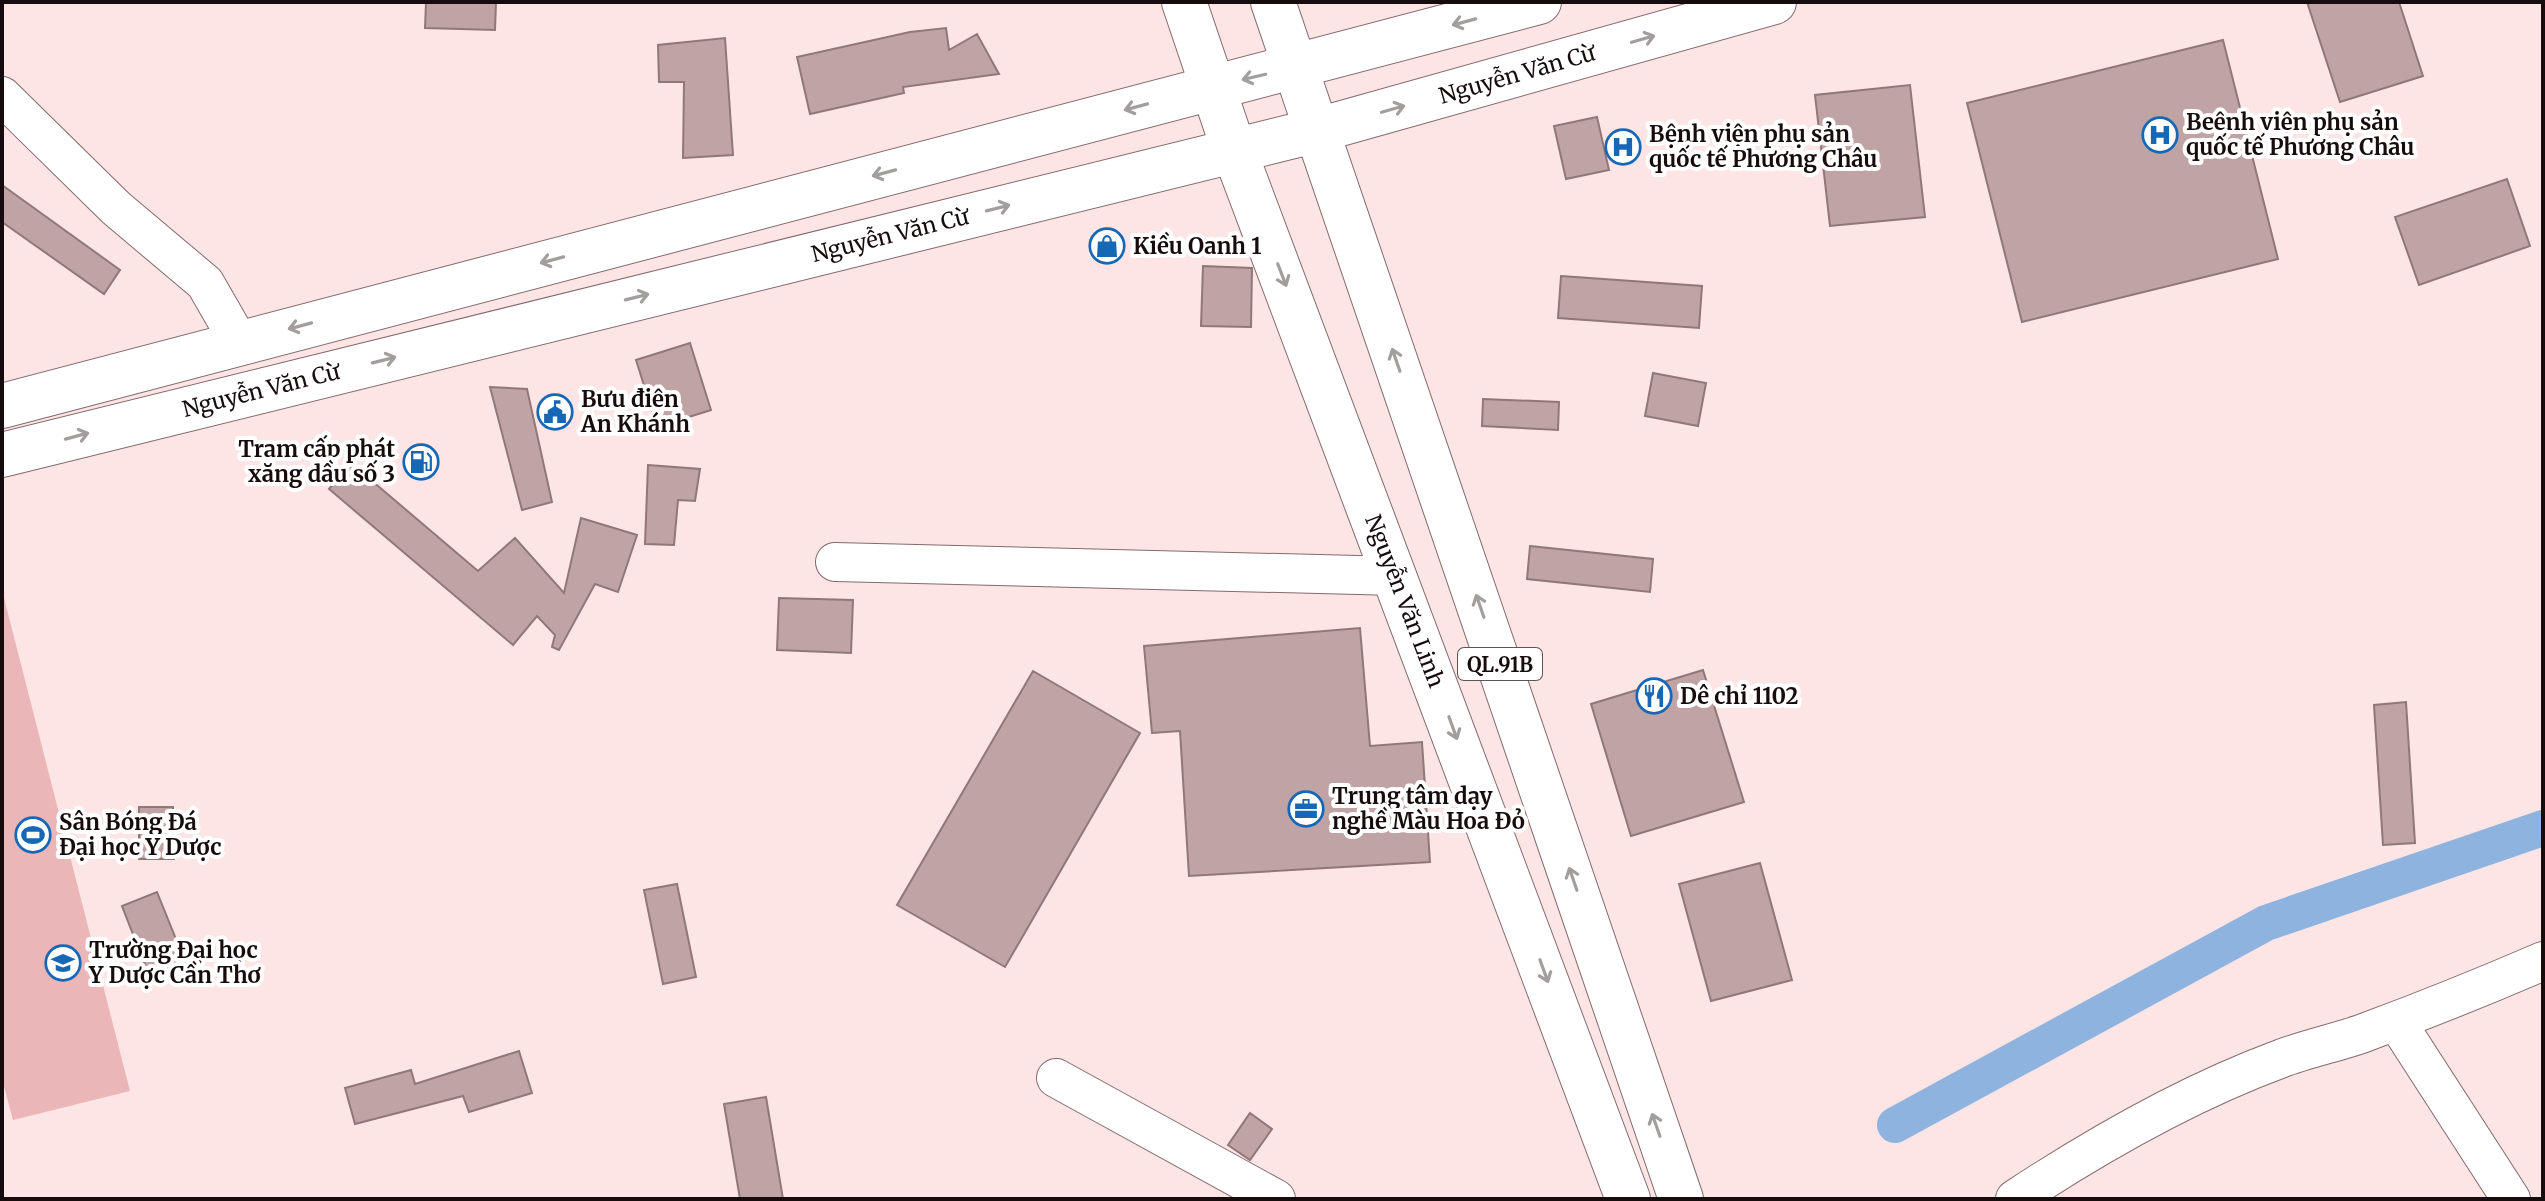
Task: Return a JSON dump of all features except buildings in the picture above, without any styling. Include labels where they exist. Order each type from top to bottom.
[{"type":"main road","name":"Nguyễn Văn Linh","points":[[1184,2],[1234,150],[1397,576],[1628,1199]]},
{"type":"main road","name":"QL.91B","points":[[1273,2],[1681,1199]]},
{"type":"main road","points":[[2,406],[1539,2]]},
{"type":"main road","name":"Nguyễn Văn Cừ","points":[[2,455],[1318,130],[1774,2]]},
{"type":"street","points":[[2,96],[116,208],[205,283],[239,342]]},
{"type":"street","points":[[835,562],[1397,576]]},
{"type":"street","points":[[2016,1198],[2154,1117],[2215,1087],[2279,1059],[2396,1021],[2543,961]]},
{"type":"street","points":[[2396,1021],[2511,1199]]},
{"type":"street","points":[[1056,1078],[1276,1199]]},
{"type":"shaded area","name":"Sân Bóng Đá Đại học Y Dược","points":[[2,590],[130,1091],[13,1120],[2,1079]]},
{"type":"waterway","points":[[1895,1125],[2266,923],[2543,828]]},
{"type":"place","name":"Beệnh viện phụ sản quốc tế Phương Châu","points":[[2160,135]]},
{"type":"place","name":"Bệnh viện phụ sản quốc tế Phương Châu","points":[[1623,147]]},
{"type":"place","name":"Kiều Oanh 1","points":[[1107,246]]},
{"type":"place","name":"Bưu điện An Khánh","points":[[555,412]]},
{"type":"place","name":"Trạm cấp phát xăng dầu số 3","points":[[421,462]]},
{"type":"place","name":"Dê chỉ 1102","points":[[1654,696]]},
{"type":"place","name":"Trung tâm dạy nghề Màu Hoa Đỏ","points":[[1306,809]]},
{"type":"place","name":"Sân Bóng Đá Đại học Y Dược","points":[[33,835]]},
{"type":"place","name":"Trường Đại học Y Dược Cần Thơ","points":[[63,963]]}]
